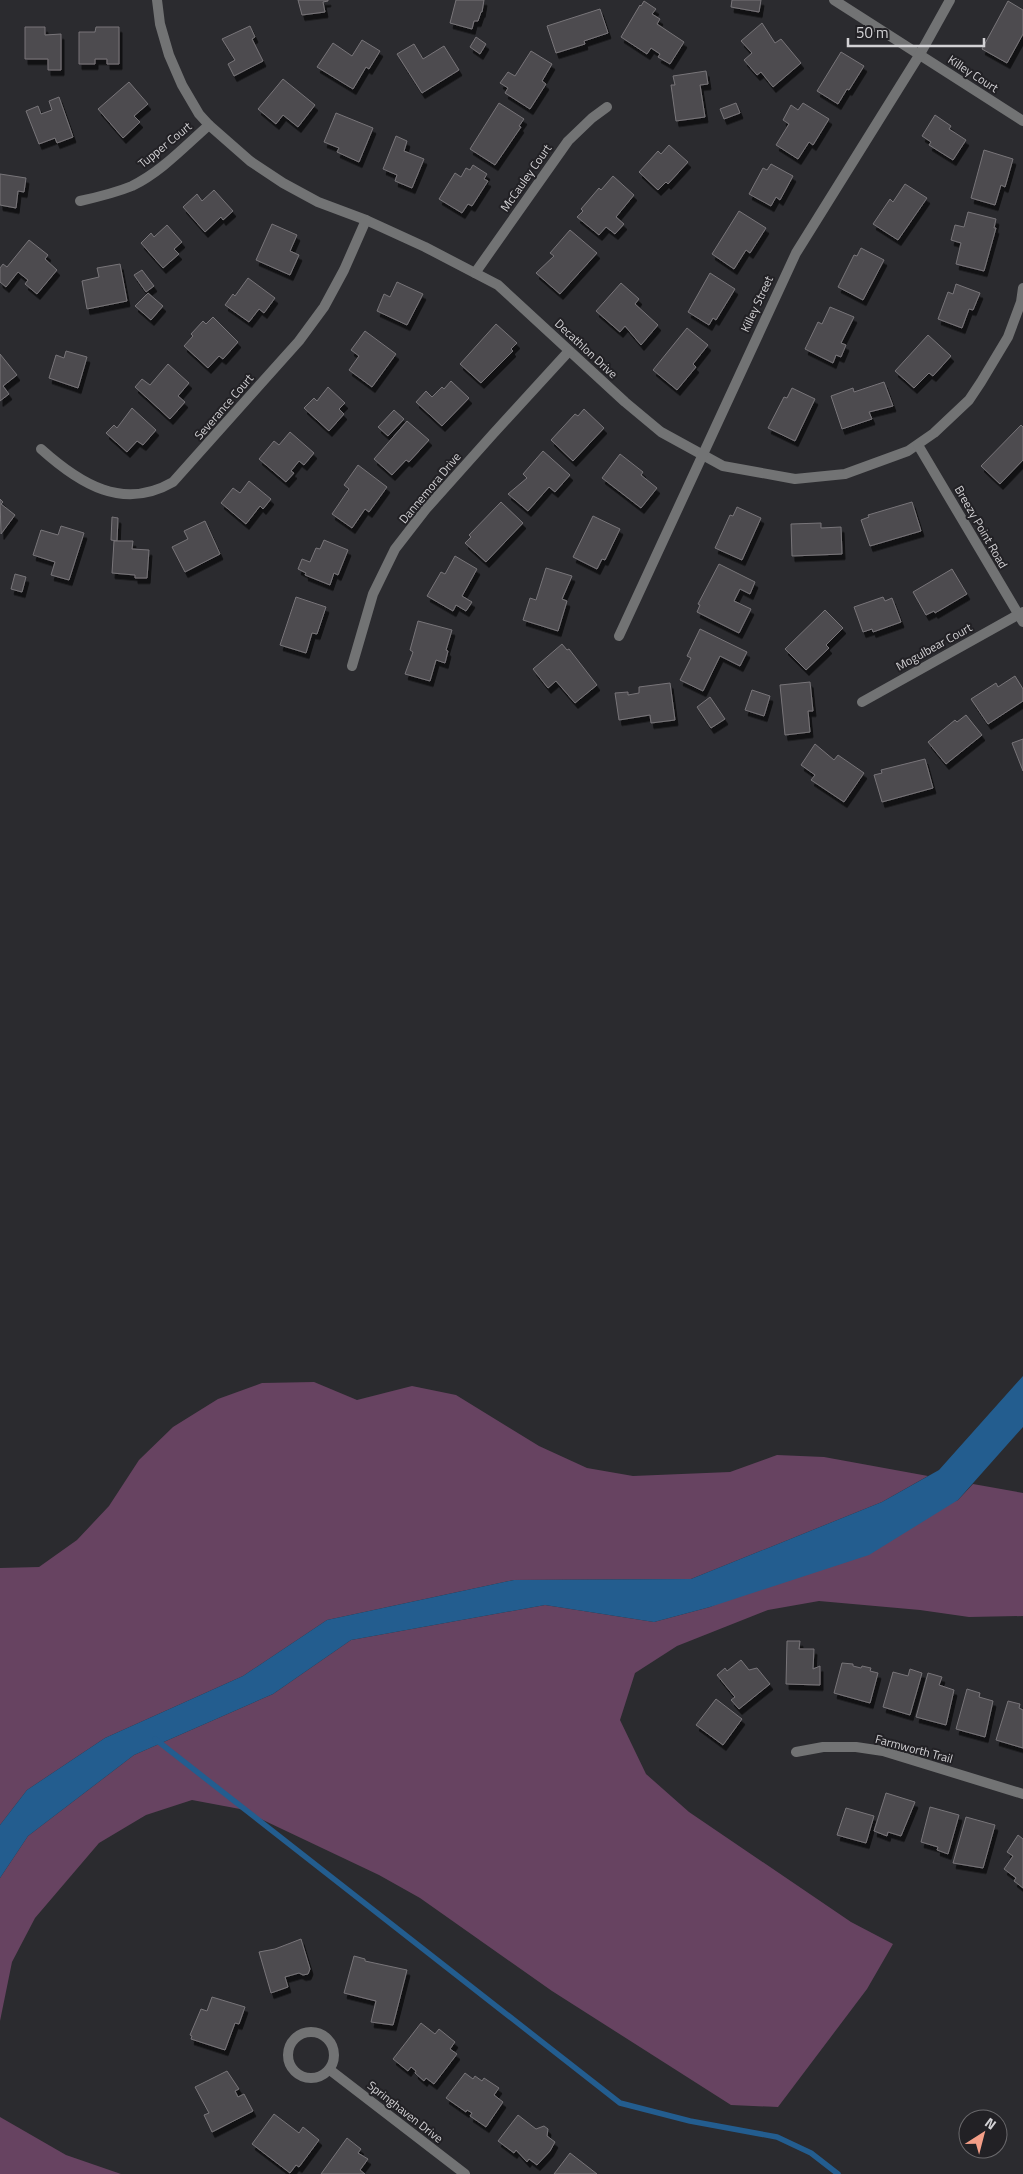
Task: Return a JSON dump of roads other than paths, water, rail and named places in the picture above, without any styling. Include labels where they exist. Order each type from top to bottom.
[{"type":"street","name":"Decathlon Drive","points":[[157,0],[160,24],[169,55],[182,85],[199,114],[250,162],[283,184],[318,202],[366,220],[425,247],[498,285],[661,432],[723,466],[795,479],[845,474],[908,451],[934,434],[969,400],[1008,337],[1022,302],[1023,288]]},
{"type":"street","name":"Killey Court","points":[[834,0],[1023,120]]},
{"type":"street","name":"Killey Street","points":[[619,636],[704,455],[774,296],[796,253],[920,54],[950,0]]},
{"type":"street","name":"McCauley Court","points":[[475,273],[568,141],[592,118],[607,107]]},
{"type":"street","name":"Tupper Court","points":[[80,201],[107,195],[132,185],[152,174],[209,125]]},
{"type":"street","name":"Severance Court","points":[[41,449],[61,467],[79,479],[126,495],[143,495],[158,491],[173,482],[300,341],[324,306],[344,270],[366,220]]},
{"type":"street","name":"Dannemora Drive","points":[[352,666],[373,594],[395,549],[481,447],[569,351]]},
{"type":"street","name":"Breezy Point Road","points":[[918,445],[1021,616]]},
{"type":"street","name":"Mogulbear Court","points":[[862,702],[1021,616]]},
{"type":"street","name":"Farmworth Trail","points":[[796,1752],[823,1747],[856,1747],[883,1751],[1023,1794]]},
{"type":"street","points":[[308,2032],[321,2034],[327,2038],[332,2044],[335,2057],[330,2070],[317,2078],[302,2077],[296,2073],[291,2067],[288,2053],[295,2039],[308,2032]]},
{"type":"street","name":"Springhaven Drive","points":[[330,2070],[465,2174]]},
{"type":"water","points":[[1023,1376],[1023,1427],[958,1500],[869,1555],[710,1607],[654,1622],[545,1605],[351,1640],[273,1694],[134,1755],[28,1836],[0,1878],[0,1825],[27,1790],[105,1738],[243,1676],[327,1620],[514,1580],[691,1579],[882,1502],[939,1470]]},
{"type":"waterway","points":[[155,1739],[620,2103],[690,2121],[777,2137],[811,2153],[838,2174]]}]
